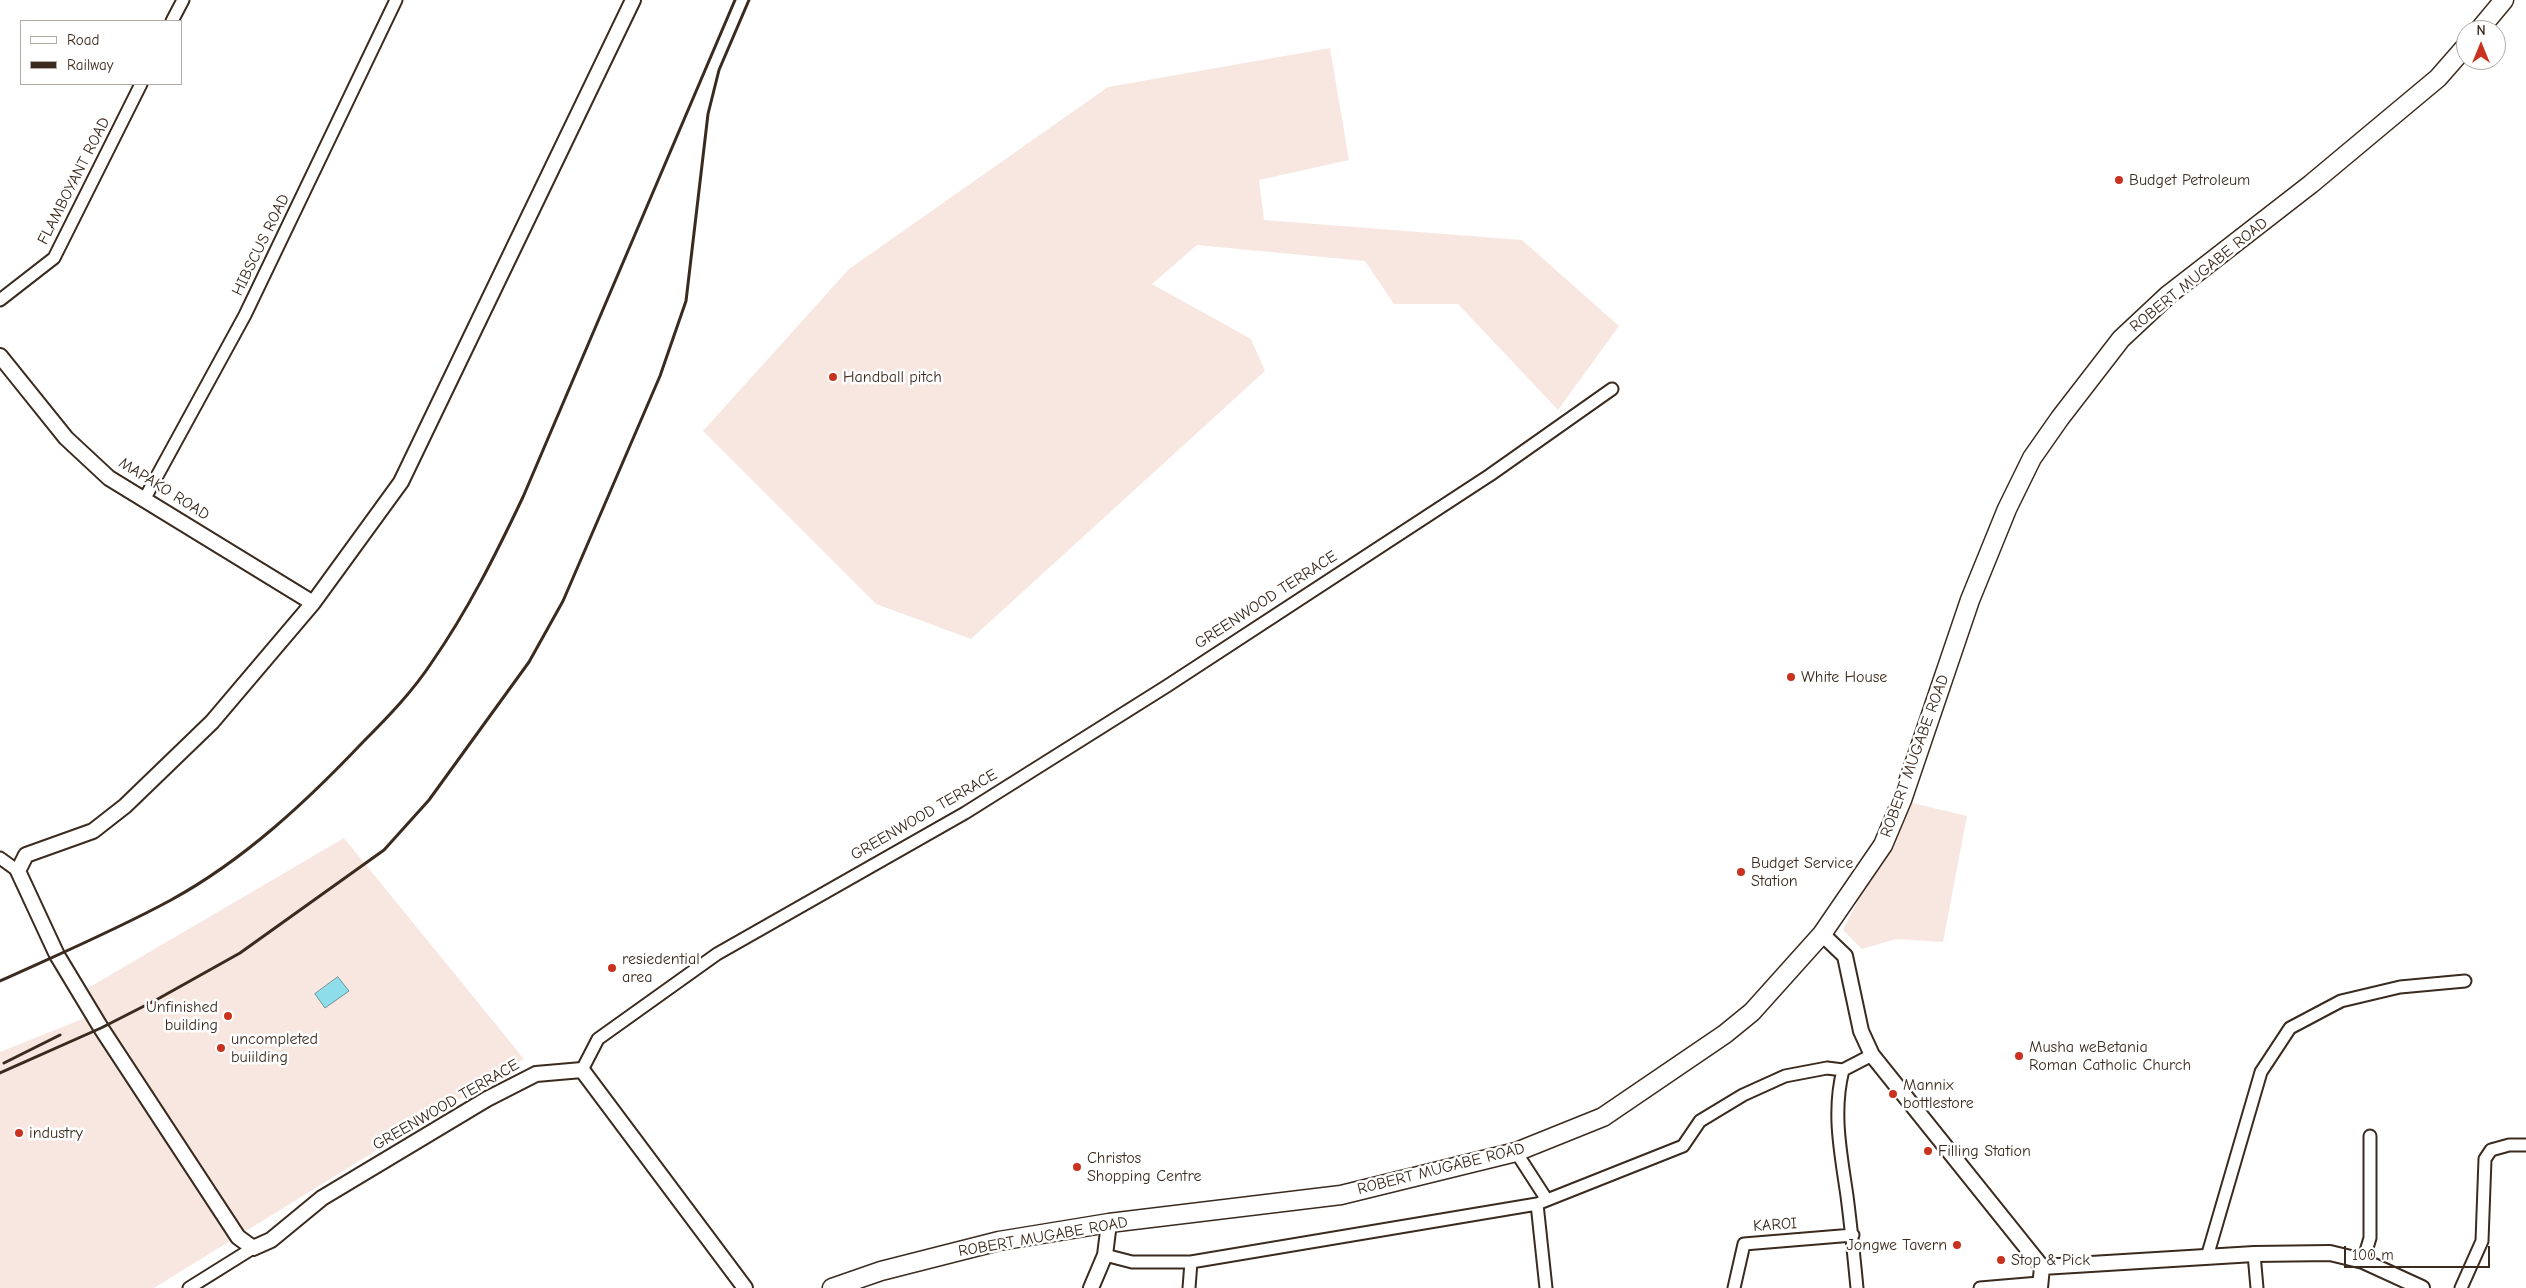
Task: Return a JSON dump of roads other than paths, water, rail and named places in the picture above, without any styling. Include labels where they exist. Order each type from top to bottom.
[{"type":"main road","points":[[2487,20],[2504,0]]},
{"type":"main road","name":"ROBERT MUGABE ROAD","points":[[832,1288],[882,1271],[1000,1242],[1109,1223],[1341,1194],[1516,1152],[1603,1117],[1725,1034],[1752,1012],[1822,934],[1883,845],[1902,800],[1970,600],[2007,509],[2032,458],[2060,418],[2121,339],[2162,301],[2311,184],[2438,78],[2456,57]]},
{"type":"street","points":[[173,20],[183,0]]},
{"type":"street","name":"HIBSCUS ROAD","points":[[145,498],[245,315],[396,0]]},
{"type":"street","points":[[18,871],[26,855],[93,831],[126,806],[212,722],[313,603],[401,482],[633,0]]},
{"type":"street","name":"FLAMBOYANT ROAD","points":[[0,300],[54,258],[140,85]]},
{"type":"street","name":"MAPAKO ROAD","points":[[0,356],[66,438],[109,478],[145,498],[313,603]]},
{"type":"street","name":"GREENWOOD TERRACE","points":[[189,1288],[253,1248],[271,1240],[322,1198],[487,1099],[536,1074],[582,1070],[598,1039],[717,954],[965,813],[1490,475],[1612,389]]},
{"type":"street","points":[[0,858],[18,871],[57,955],[101,1028],[238,1237],[253,1248]]},
{"type":"street","points":[[1822,934],[1845,956],[1860,1032],[1872,1055],[2042,1268],[2040,1286],[1980,1288]]},
{"type":"street","points":[[2207,1257],[2261,1072],[2290,1028],[2341,1001],[2400,986],[2465,980]]},
{"type":"street","points":[[1106,1255],[1132,1262],[1191,1262],[1542,1202],[1683,1146],[1700,1121],[1785,1076],[1827,1068],[1843,1070],[1872,1055]]},
{"type":"street","points":[[582,1070],[745,1288]]},
{"type":"street","points":[[1843,1070],[1839,1087],[1837,1121],[1853,1236],[1857,1288]]},
{"type":"street","points":[[2363,1261],[2370,1238],[2370,1136]]},
{"type":"street","points":[[2461,1288],[2482,1241],[2485,1159],[2490,1150],[2509,1145],[2526,1145]]},
{"type":"street","points":[[1516,1152],[1542,1202],[1546,1288]]},
{"type":"street","points":[[1091,1288],[1106,1255],[1109,1223]]},
{"type":"street","name":"KAROI","points":[[1734,1288],[1744,1244],[1853,1236]]},
{"type":"street","points":[[2042,1268],[2254,1254],[2330,1253],[2363,1261],[2422,1288]]},
{"type":"street","points":[[2254,1254],[2257,1288]]},
{"type":"street","points":[[1189,1288],[1191,1262]]},
{"type":"water","points":[[338,977],[349,991],[325,1008],[315,994]]},
{"type":"railway","points":[[0,981],[150,911],[224,867],[273,829],[319,786],[391,713],[425,673],[492,561],[523,497],[735,0]]},
{"type":"railway","points":[[0,1073],[101,1028],[240,953],[384,850],[429,800],[529,662],[563,601],[660,376],[686,301],[708,114],[719,70],[749,0]]},
{"type":"railway","points":[[4,1063],[60,1035]]},
{"type":"place","name":"Budget Petroleum","points":[[2119,180]]},
{"type":"place","name":"Handball pitch","points":[[833,377]]},
{"type":"place","name":"White House","points":[[1791,677]]},
{"type":"place","name":"Budget Service Station","points":[[1741,872]]},
{"type":"place","name":"resiedential area","points":[[612,968]]},
{"type":"place","name":"Unfinished building","points":[[228,1016]]},
{"type":"place","name":"uncompleted buiilding","points":[[221,1048]]},
{"type":"place","name":"Musha weBetania Roman Catholic Church","points":[[2019,1056]]},
{"type":"place","name":"Mannix bottlestore","points":[[1893,1094]]},
{"type":"place","name":"industry","points":[[19,1133]]},
{"type":"place","name":"Filling Station","points":[[1928,1151]]},
{"type":"place","name":"Christos Shopping Centre","points":[[1077,1167]]},
{"type":"place","name":"Jongwe Tavern","points":[[1957,1245]]},
{"type":"place","name":"Stop & Pick","points":[[2001,1260]]}]
